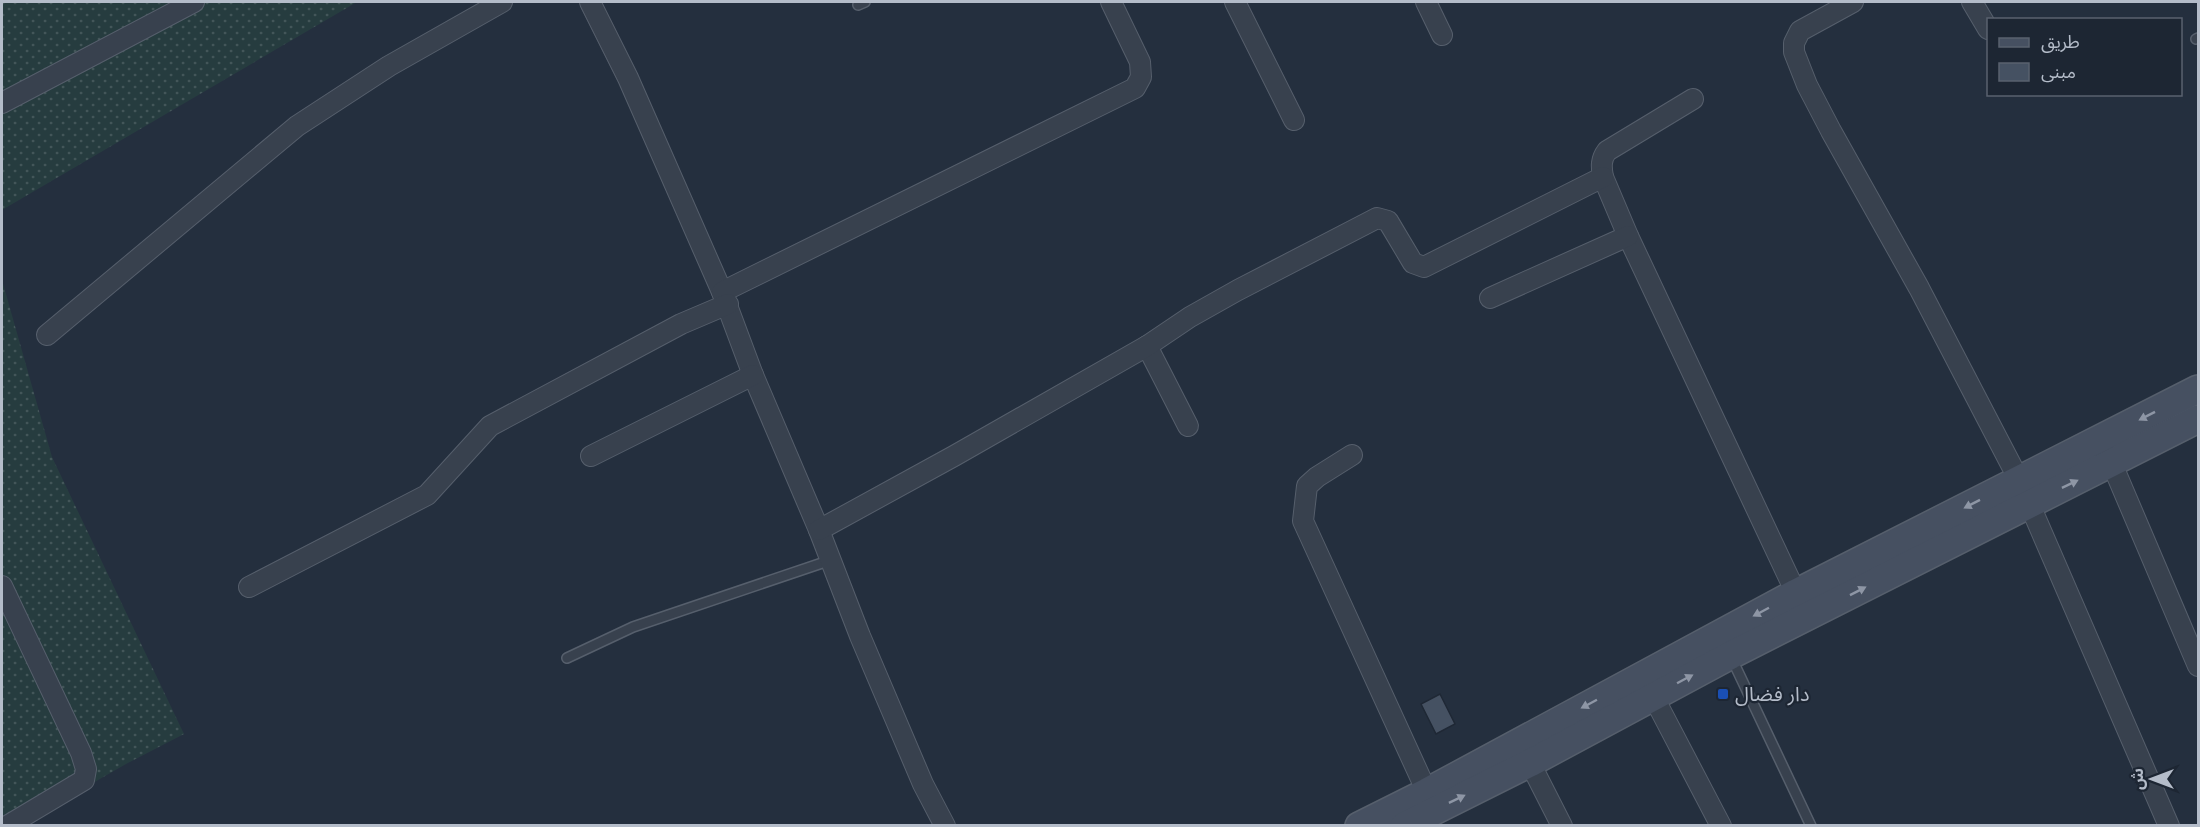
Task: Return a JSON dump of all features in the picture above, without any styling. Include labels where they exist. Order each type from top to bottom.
[{"type":"main road","points":[[1404,825],[1530,763],[1731,655],[2029,505],[2199,390]]},
{"type":"main road","points":[[1359,825],[1427,792],[1796,593],[2019,480],[2199,419]]},
{"type":"street","points":[[2,103],[194,2]]},
{"type":"street","points":[[47,335],[297,126],[389,66],[502,2]]},
{"type":"street","points":[[590,2],[628,78],[725,298],[753,375],[819,530],[893,715],[923,784],[945,825]]},
{"type":"street","points":[[249,586],[428,495],[490,426],[725,298],[1135,88],[1141,77],[1140,62],[1111,2]]},
{"type":"street","points":[[1235,2],[1294,120]]},
{"type":"street","points":[[1426,2],[1442,35]]},
{"type":"street","points":[[1852,2],[1800,31],[1794,44],[1794,52],[1807,85],[1831,131],[1919,288],[2019,480],[2169,825]]},
{"type":"street","points":[[1972,2],[1987,26]]},
{"type":"street","points":[[1693,99],[1607,151],[1602,157],[1601,168],[1628,236],[1796,593]]},
{"type":"street","points":[[819,530],[1147,346],[1190,317],[1238,290],[1377,218],[1389,221],[1413,262],[1424,267],[1603,177]]},
{"type":"street","points":[[1491,298],[1628,236]]},
{"type":"street","points":[[1147,346],[1188,426]]},
{"type":"street","points":[[591,456],[753,375]]},
{"type":"street","points":[[2105,452],[2199,666]]},
{"type":"street","points":[[1352,455],[1307,486],[1304,521],[1427,792]]},
{"type":"street","points":[[2,586],[81,753],[86,769],[84,780],[7,825]]},
{"type":"street","points":[[1653,696],[1721,825]]},
{"type":"street","points":[[1530,763],[1562,825]]},
{"type":"lane","points":[[567,658],[633,627],[831,560]]},
{"type":"lane","points":[[1731,655],[1811,825]]},
{"type":"green space","points":[[2,2],[357,2],[2,210]]},
{"type":"green space","points":[[2,280],[52,457],[184,734],[126,764],[18,826],[2,825]]},
{"type":"building","points":[[1440,694],[1455,724],[1436,734],[1421,704]]},
{"type":"place","name":"دار فضال","points":[[1723,694]]}]
